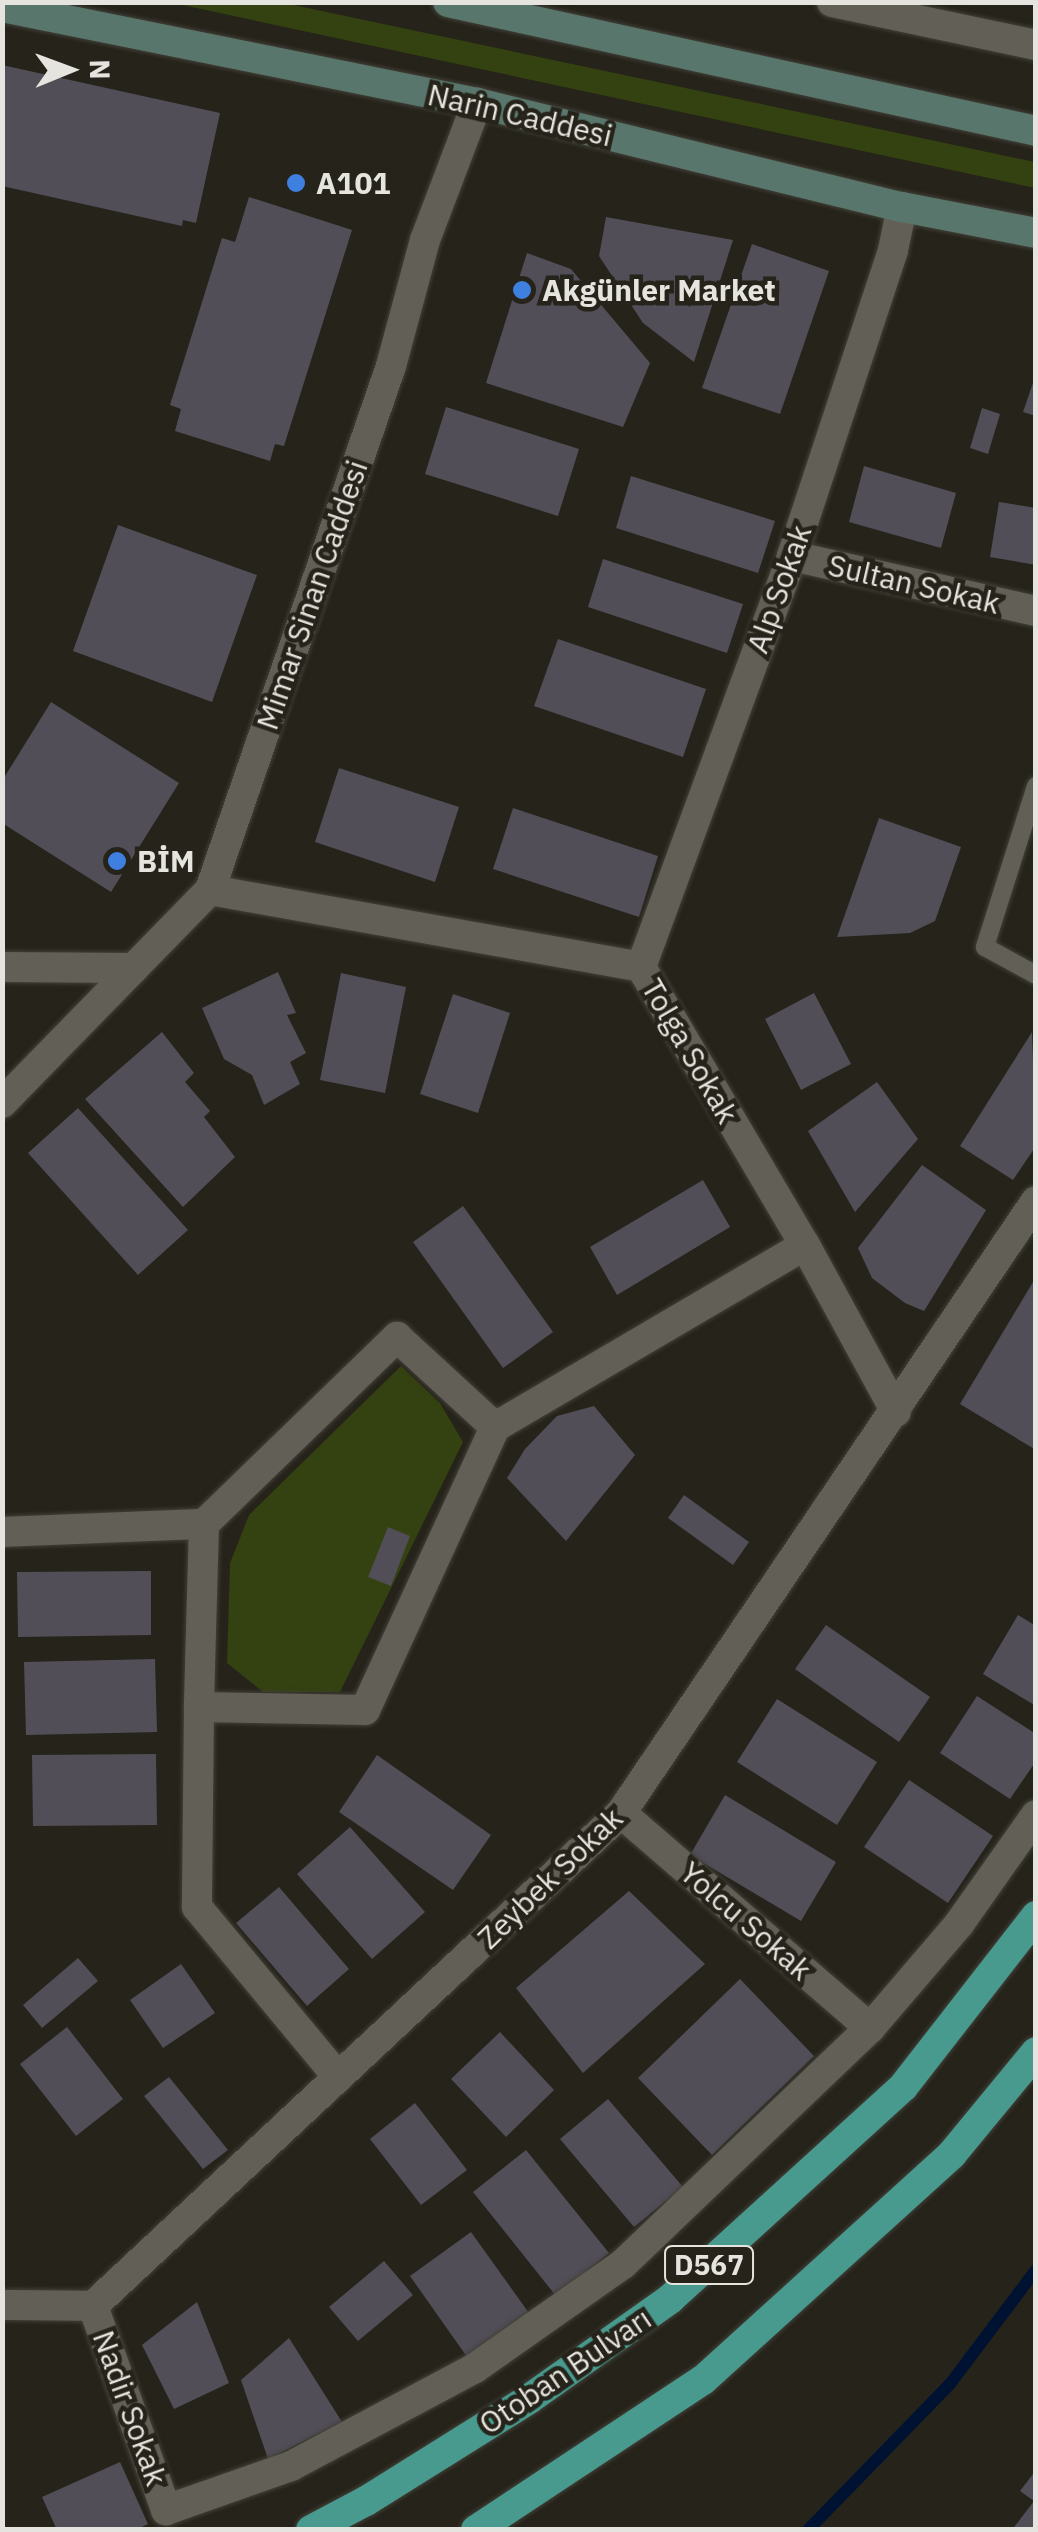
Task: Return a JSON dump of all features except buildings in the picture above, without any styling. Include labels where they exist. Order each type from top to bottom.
[{"type":"highway","name":"Otoban Bulvarı","points":[[311,2530],[366,2501],[529,2400],[670,2299],[903,2087],[1036,1916]]},
{"type":"highway","name":"D567","points":[[476,2530],[703,2380],[952,2154],[1036,2052]]},
{"type":"main road","points":[[448,2],[1036,130]]},
{"type":"main road","name":"Narin Caddesi","points":[[2,7],[476,102],[902,207],[1036,233]]},
{"type":"street","points":[[837,3],[1036,45]]},
{"type":"street","name":"Mimar Sinan Caddesi","points":[[2,1103],[210,890],[391,366],[426,240],[476,102]]},
{"type":"street","name":"Alp Sokak","points":[[640,967],[792,556],[893,250],[902,207]]},
{"type":"street","name":"Sultan Sokak","points":[[792,556],[1036,612]]},
{"type":"street","name":"Tolga Sokak","points":[[210,890],[640,967],[805,1245],[896,1412]]},
{"type":"street","points":[[2,967],[134,968]]},
{"type":"street","name":"Zeybek Sokak","points":[[93,2306],[621,1813],[1036,1201]]},
{"type":"street","points":[[199,1707],[365,1710],[495,1427],[805,1245]]},
{"type":"street","points":[[2,1532],[204,1524],[396,1337],[495,1427]]},
{"type":"street","points":[[204,1524],[197,1907],[338,2078]]},
{"type":"street","name":"Yolcu Sokak","points":[[621,1813],[870,2028]]},
{"type":"street","points":[[870,2028],[959,1924],[1036,1815]]},
{"type":"street","name":"Nadir Sokak","points":[[93,2306],[166,2510],[291,2466],[475,2368],[623,2264],[870,2028]]},
{"type":"street","points":[[2,2305],[93,2306]]},
{"type":"lane","points":[[1036,786],[985,947],[1036,975]]},
{"type":"green space","points":[[173,3],[284,3],[1035,162],[1035,188]]},
{"type":"green space","points":[[401,1366],[440,1403],[463,1442],[340,1692],[263,1692],[227,1663],[230,1563],[249,1515]]},
{"type":"waterway","points":[[808,2530],[950,2384],[1036,2270]]},
{"type":"place","name":"A101","points":[[296,183]]},
{"type":"place","name":"Akgünler Market","points":[[522,290]]},
{"type":"place","name":"BİM","points":[[117,861]]}]
